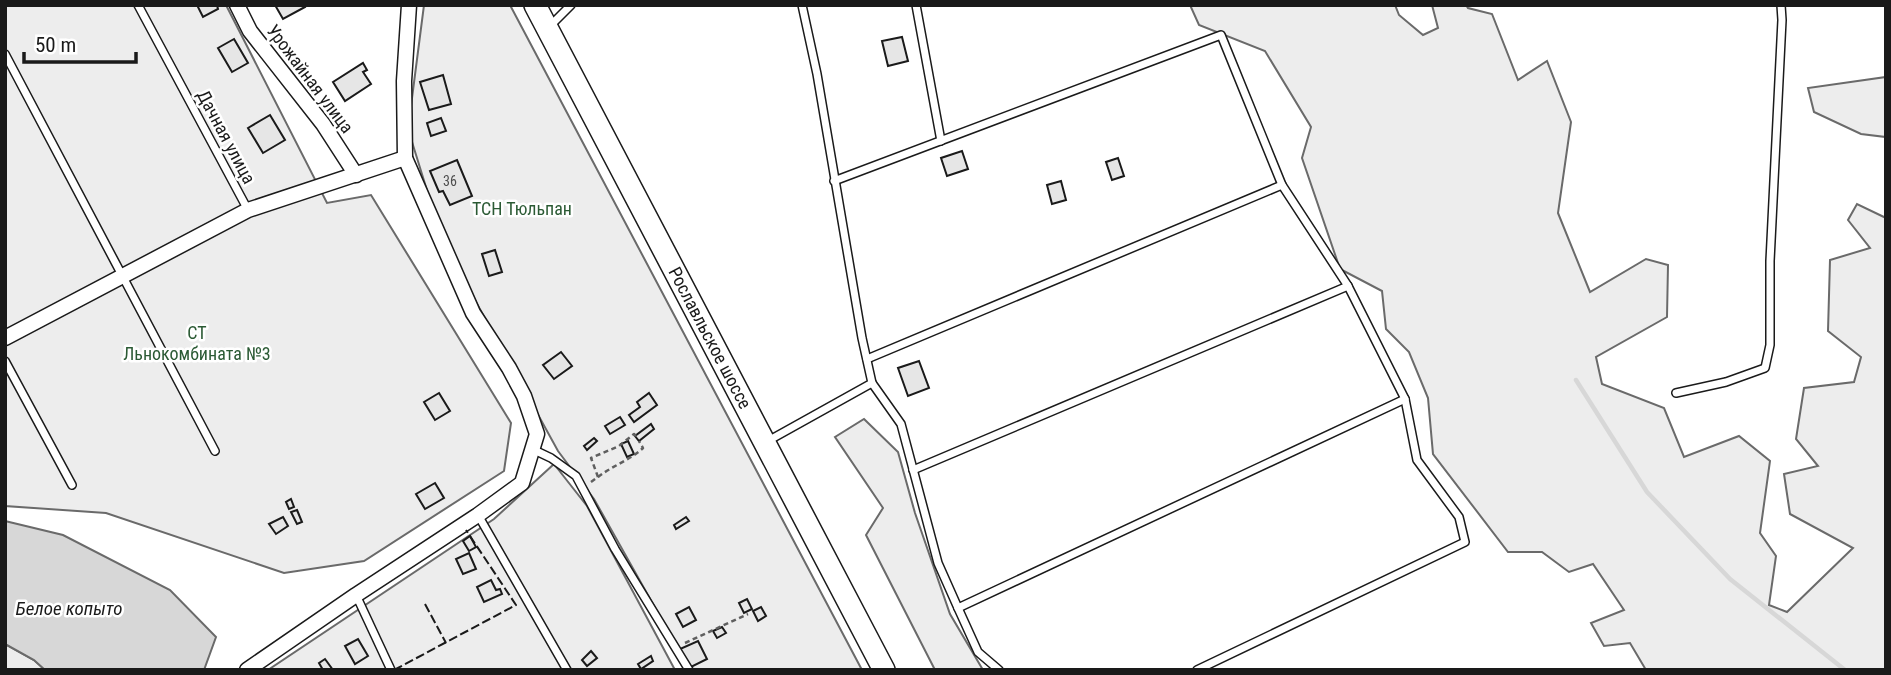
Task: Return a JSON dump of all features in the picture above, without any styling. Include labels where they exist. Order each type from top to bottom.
[{"type":"main road","name":"Рославльское шоссе","points":[[535,5],[884,670]]},
{"type":"street","name":"Урожайная улица","points":[[237,5],[250,31],[323,124],[356,175]]},
{"type":"street","points":[[248,669],[522,483],[537,434],[524,396],[509,368],[472,313],[405,158],[404,81],[409,5]]},
{"type":"street","points":[[5,338],[248,211],[405,158]]},
{"type":"lane","name":"Дачная улица","points":[[138,5],[248,211]]},
{"type":"lane","points":[[547,29],[571,5]]},
{"type":"lane","points":[[802,5],[817,74],[872,383],[901,424],[939,563],[958,608],[978,652],[999,670]]},
{"type":"lane","points":[[916,5],[941,141]]},
{"type":"lane","points":[[1676,393],[1726,382],[1765,368],[1770,345],[1770,261],[1781,5]]},
{"type":"lane","points":[[834,181],[1221,35],[1282,185],[1348,286],[1405,398],[1417,460],[1459,517],[1465,542],[1197,670]]},
{"type":"lane","points":[[5,54],[215,451]]},
{"type":"lane","points":[[867,359],[1282,185]]},
{"type":"lane","points":[[914,470],[1348,286]]},
{"type":"lane","points":[[5,361],[72,485]]},
{"type":"lane","points":[[765,443],[872,383]]},
{"type":"lane","points":[[958,608],[1405,398]]},
{"type":"lane","points":[[532,449],[551,458],[576,476],[615,549],[689,670]]},
{"type":"lane","points":[[478,515],[567,670]]},
{"type":"lane","points":[[356,594],[391,670]]},
{"type":"path","points":[[598,477],[591,458],[619,446],[634,434],[636,436]]},
{"type":"path","points":[[581,486],[636,455],[643,449],[639,441]]},
{"type":"path","points":[[676,647],[748,614]]},
{"type":"shaded area","name":"СТ Льнокомбината №3","points":[[5,5],[226,5],[327,203],[371,195],[511,423],[504,471],[364,561],[284,573],[106,513],[5,506]]},
{"type":"shaded area","name":"ТСН Тюльпан","points":[[424,5],[510,5],[862,670],[690,670],[594,499],[558,451],[443,242],[408,129]]},
{"type":"shaded area","points":[[1190,5],[1395,5],[1399,15],[1423,35],[1438,28],[1432,5],[1466,5],[1468,8],[1492,14],[1518,80],[1547,61],[1571,122],[1558,213],[1590,292],[1646,259],[1668,265],[1667,317],[1596,357],[1602,384],[1664,408],[1684,457],[1739,436],[1770,461],[1760,533],[1776,556],[1769,605],[1787,612],[1853,548],[1790,514],[1784,474],[1818,466],[1796,439],[1804,388],[1854,382],[1861,357],[1828,331],[1830,260],[1870,248],[1848,220],[1857,204],[1886,218],[1886,670],[1646,670],[1630,643],[1604,646],[1591,623],[1624,610],[1593,564],[1569,572],[1542,552],[1508,552],[1433,454],[1428,398],[1409,352],[1386,329],[1382,291],[1340,269],[1302,158],[1311,127],[1265,51],[1199,25]]},
{"type":"shaded area","points":[[1886,77],[1886,137],[1861,134],[1814,112],[1808,88]]},
{"type":"shaded area","points":[[864,419],[898,452],[915,513],[950,614],[983,670],[935,670],[866,535],[883,508],[835,437]]},
{"type":"shaded area","points":[[554,464],[587,506],[675,670],[268,670],[494,519]]},
{"type":"shaded area","points":[[5,644],[34,660],[45,670],[5,670]]},
{"type":"water","name":"Белое копыто","points":[[5,521],[63,535],[170,590],[216,637],[204,670],[45,670],[34,660],[5,644]]},
{"type":"building","points":[[197,5],[217,5],[218,9],[203,17]]},
{"type":"building","points":[[275,5],[304,5],[305,7],[283,19]]},
{"type":"building","points":[[902,37],[908,61],[888,66],[882,41]]},
{"type":"building","points":[[234,39],[248,63],[232,72],[218,48]]},
{"type":"building","points":[[363,63],[367,70],[363,72],[371,84],[345,101],[333,82]]},
{"type":"building","points":[[443,75],[451,104],[429,110],[420,82]]},
{"type":"building","points":[[270,115],[285,140],[263,153],[248,128]]},
{"type":"building","points":[[441,118],[446,131],[431,136],[427,123]]},
{"type":"building","points":[[962,151],[968,169],[947,176],[941,158]]},
{"type":"building","points":[[1118,158],[1124,176],[1112,180],[1106,162]]},
{"type":"building","points":[[457,160],[472,196],[450,205],[443,191],[439,192],[430,171]]},
{"type":"building","points":[[1061,181],[1066,200],[1052,204],[1047,185]]},
{"type":"building","points":[[495,250],[502,272],[489,276],[482,254]]},
{"type":"building","points":[[561,352],[572,366],[554,379],[543,365]]},
{"type":"building","points":[[919,361],[929,388],[908,396],[898,368]]},
{"type":"building","points":[[439,393],[450,411],[435,420],[424,402]]},
{"type":"building","points":[[649,393],[657,405],[634,422],[629,415],[640,407],[637,402]]},
{"type":"building","points":[[620,417],[625,425],[610,434],[605,426]]},
{"type":"building","points":[[651,424],[654,429],[639,441],[635,436]]},
{"type":"building","points":[[594,438],[597,441],[587,450],[584,446]]},
{"type":"building","points":[[628,441],[634,454],[627,457],[621,444]]},
{"type":"building","points":[[435,483],[444,498],[425,509],[416,494]]},
{"type":"building","points":[[291,499],[294,507],[289,509],[286,502]]},
{"type":"building","points":[[297,510],[302,522],[297,524],[291,512]]},
{"type":"building","points":[[283,517],[288,526],[276,534],[269,524]]},
{"type":"building","points":[[686,517],[689,521],[676,529],[674,525]]},
{"type":"building","points":[[470,536],[476,547],[469,551],[463,541]]},
{"type":"building","points":[[469,553],[476,569],[463,574],[456,559]]},
{"type":"building","points":[[491,580],[496,590],[500,589],[502,594],[484,602],[477,587]]},
{"type":"building","points":[[747,599],[752,609],[744,613],[739,603]]},
{"type":"building","points":[[689,607],[696,620],[683,627],[676,614]]},
{"type":"building","points":[[761,607],[766,616],[758,621],[753,611]]},
{"type":"building","points":[[722,627],[726,633],[717,638],[713,631]]},
{"type":"building","points":[[358,639],[368,656],[355,664],[345,646]]},
{"type":"building","points":[[698,641],[707,659],[689,668],[680,649]]},
{"type":"building","points":[[591,651],[597,658],[587,666],[582,660]]},
{"type":"building","points":[[651,656],[653,661],[641,669],[638,664]]},
{"type":"building","points":[[325,659],[333,670],[323,670],[319,663]]},
{"type":"waterway","points":[[1576,380],[1647,492],[1730,579],[1845,670]]},
{"type":"fence","points":[[394,670],[516,605],[466,530]]},
{"type":"fence","points":[[425,604],[446,643]]}]
